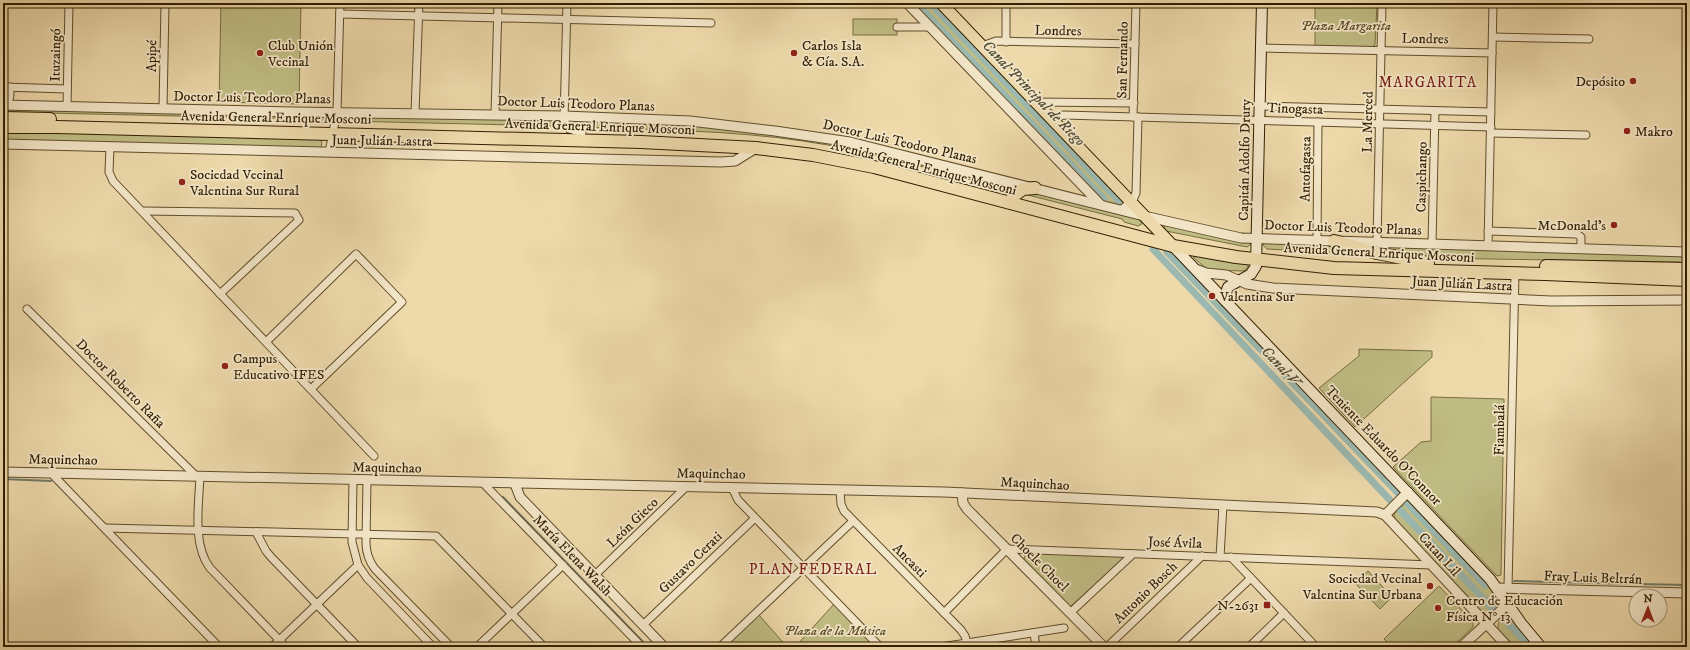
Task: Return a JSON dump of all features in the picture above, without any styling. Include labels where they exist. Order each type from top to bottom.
[{"type":"highway","name":"Avenida General Enrique Mosconi","points":[[3,118],[655,142],[756,148],[813,155],[874,167],[1173,246],[1256,256],[1334,268],[1687,280]]},
{"type":"highway","name":"Avenida General Enrique Mosconi","points":[[3,127],[582,133],[735,138],[817,148],[889,163],[1163,236],[1256,256],[1428,263],[1687,269]]},
{"type":"highway","points":[[1013,196],[1023,189],[1035,188]]},
{"type":"highway","points":[[1334,241],[1377,253],[1428,263]]},
{"type":"main road","name":"Teniente Eduardo O'Connor","points":[[941,3],[1130,202],[1198,270],[1490,579],[1521,623],[1542,647]]},
{"type":"main road","name":"Capitán Adolfo Drury","points":[[1256,256],[1262,3]]},
{"type":"main road","points":[[1227,302],[1225,296],[1226,290],[1230,285],[1254,270],[1256,256]]},
{"type":"street","name":"Ituzaingó","points":[[67,107],[69,3]]},
{"type":"street","name":"Apipé","points":[[163,109],[165,3]]},
{"type":"street","points":[[329,152],[337,112],[340,3]]},
{"type":"street","points":[[415,113],[419,3]]},
{"type":"street","points":[[495,115],[498,3]]},
{"type":"street","points":[[568,3],[564,116],[567,127],[582,133]]},
{"type":"street","points":[[907,3],[1101,205]]},
{"type":"street","points":[[1006,3],[1006,42]]},
{"type":"street","name":"San Fernando","points":[[1120,210],[1135,198],[1137,190],[1136,117],[1134,104],[1136,3]]},
{"type":"street","name":"La Merced","points":[[1377,242],[1382,3]]},
{"type":"street","points":[[1488,246],[1493,3]]},
{"type":"street","points":[[340,14],[711,22]]},
{"type":"street","points":[[897,27],[931,27]]},
{"type":"street","points":[[1493,37],[1589,39]]},
{"type":"street","name":"Londres","points":[[982,46],[993,42],[1135,44]]},
{"type":"street","name":"Londres","points":[[1260,48],[1492,53]]},
{"type":"street","points":[[3,105],[9,102],[7,87],[67,89]]},
{"type":"street","points":[[1035,102],[1134,104]]},
{"type":"street","name":"Doctor Luis Teodoro Planas","points":[[3,105],[564,116],[690,122],[827,138],[881,149],[1144,216],[1227,235],[1256,239],[1687,252]]},
{"type":"street","name":"Tinogasta","points":[[1259,106],[1491,112]]},
{"type":"street","name":"Caspichango","points":[[1432,244],[1435,111]]},
{"type":"street","name":"Tinogasta","points":[[1052,120],[1063,116],[1259,120],[1435,125],[1491,130],[1586,135]]},
{"type":"street","name":"Antofagasta","points":[[1317,241],[1318,122]]},
{"type":"street","name":"Juan Julián Lastra","points":[[3,144],[726,162],[735,161],[756,148]]},
{"type":"street","points":[[110,147],[110,176],[374,456]]},
{"type":"street","points":[[1073,198],[1081,193],[1080,184]]},
{"type":"street","points":[[142,211],[295,213],[299,220],[220,294]]},
{"type":"street","points":[[1163,236],[1160,230],[1160,225],[1164,222],[1170,222]]},
{"type":"street","points":[[1488,230],[1577,234],[1581,237],[1581,248]]},
{"type":"street","points":[[266,342],[356,254],[402,302],[311,389]]},
{"type":"street","points":[[1198,270],[1206,273],[1226,275],[1238,281]]},
{"type":"street","name":"Fiambalá","points":[[1508,588],[1515,273]]},
{"type":"street","name":"Juan Julián Lastra","points":[[1238,281],[1273,288],[1514,300],[1687,300]]},
{"type":"street","name":"Doctor Roberto Raña","points":[[27,308],[198,476]]},
{"type":"street","name":"Maquinchao","points":[[3,472],[962,493],[1377,512],[1385,515]]},
{"type":"street","points":[[51,473],[219,647]]},
{"type":"street","points":[[198,476],[201,550],[207,564],[286,647]]},
{"type":"street","points":[[353,480],[352,534],[353,550],[358,565],[367,578],[433,647]]},
{"type":"street","points":[[367,480],[367,552],[372,565],[451,647]]},
{"type":"street","name":"María Elena Walsh","points":[[484,483],[642,647]]},
{"type":"street","name":"María Elena Walsh","points":[[515,484],[520,497],[664,647]]},
{"type":"street","name":"León Gieco","points":[[595,575],[686,487]]},
{"type":"street","points":[[732,488],[737,499],[880,647]]},
{"type":"street","name":"Ancasti","points":[[840,490],[842,508],[963,633],[967,645]]},
{"type":"street","points":[[1385,515],[1408,492]]},
{"type":"street","name":"Choele Choel","points":[[962,493],[962,500],[965,506],[1106,647]]},
{"type":"street","points":[[1220,557],[1223,505]]},
{"type":"street","name":"Catan Lil","points":[[1385,515],[1508,647]]},
{"type":"street","name":"Gustavo Cerati","points":[[643,625],[755,518]]},
{"type":"street","points":[[720,647],[853,521]]},
{"type":"street","points":[[105,528],[436,536],[544,647]]},
{"type":"street","points":[[256,532],[267,553],[358,647]]},
{"type":"street","points":[[944,614],[1007,549]]},
{"type":"street","name":"José Ávila","points":[[1007,549],[1432,565]]},
{"type":"street","points":[[1070,612],[1133,554]]},
{"type":"street","name":"Antonio Bosch","points":[[1106,647],[1202,556]]},
{"type":"street","points":[[1231,557],[1316,647]]},
{"type":"street","points":[[272,647],[358,565]]},
{"type":"street","points":[[477,647],[563,565]]},
{"type":"street","points":[[1178,647],[1251,578]]},
{"type":"street","name":"Fray Luis Beltrán","points":[[1497,588],[1687,593]]},
{"type":"street","points":[[1461,647],[1508,604]]},
{"type":"street","points":[[1249,647],[1284,613]]},
{"type":"street","points":[[941,647],[967,645],[1034,632],[1064,628]]},
{"type":"street","points":[[1034,632],[1036,647]]},
{"type":"green space","name":"Club Unión Vecinal","points":[[221,3],[301,3],[299,104],[219,102]]},
{"type":"green space","points":[[913,3],[937,3],[1124,201],[1120,205],[1104,202]]},
{"type":"green space","name":"Plaza Margarita","points":[[1315,3],[1377,3],[1375,45],[1372,47],[1315,46]]},
{"type":"green space","points":[[853,19],[897,19],[897,35],[853,35]]},
{"type":"green space","points":[[3,108],[329,117],[330,119],[327,123],[313,122],[310,119],[3,112]]},
{"type":"green space","points":[[343,116],[559,120],[560,123],[559,125],[555,126],[345,121]]},
{"type":"green space","points":[[572,121],[671,122],[834,141],[1017,187],[1013,191],[882,156],[830,145],[775,137],[719,133],[578,127],[574,125]]},
{"type":"green space","points":[[26,132],[320,139],[322,142],[321,148],[3,140],[3,133]]},
{"type":"green space","points":[[1024,191],[1139,218],[1142,224],[1138,226],[1124,222],[1122,219],[1024,194]]},
{"type":"green space","points":[[1165,225],[1251,242],[1251,244],[1247,247],[1166,231],[1164,228]]},
{"type":"green space","points":[[1265,243],[1333,244],[1371,255],[1267,249],[1263,245]]},
{"type":"green space","points":[[1352,245],[1687,255],[1687,266],[1684,266],[1680,262],[1426,258]]},
{"type":"green space","points":[[1193,255],[1208,256],[1210,259],[1248,264],[1248,267],[1244,271],[1208,270],[1194,258]]},
{"type":"green space","points":[[1359,349],[1432,351],[1432,357],[1355,427],[1319,388],[1359,356]]},
{"type":"green space","points":[[1431,397],[1504,399],[1501,575],[1497,576],[1393,467],[1421,442],[1431,441]]},
{"type":"green space","points":[[1409,500],[1483,576],[1495,592],[1497,602],[1494,610],[1489,613],[1482,612],[1395,520],[1394,514]]},
{"type":"green space","points":[[1026,553],[1124,556],[1124,558],[1071,606],[1067,605],[1025,562],[1024,558]]},
{"type":"green space","points":[[1368,571],[1392,597],[1380,609],[1355,583]]},
{"type":"green space","name":"Centro de Educación Física N° 13","points":[[1439,586],[1473,622],[1473,627],[1452,647],[1392,647],[1384,639]]},
{"type":"green space","name":"Plaza de la Música","points":[[835,603],[876,647],[795,647]]},
{"type":"green space","points":[[1505,614],[1509,614],[1538,647],[1513,647],[1505,639],[1499,632],[1498,624]]},
{"type":"green space","name":"Plaza de la Música","points":[[759,615],[787,647],[724,647]]},
{"type":"waterway","name":"Canal V","points":[[916,3],[1104,199]]},
{"type":"waterway","name":"Canal Principal de Riego","points":[[930,3],[1120,202]]},
{"type":"waterway","name":"Canal V","points":[[1153,249],[1390,500]]},
{"type":"waterway","name":"Canal Principal de Riego","points":[[1167,252],[1398,493]]},
{"type":"waterway","points":[[3,479],[51,481]]},
{"type":"waterway","points":[[503,497],[648,647]]},
{"type":"waterway","name":"Canal Principal de Riego","points":[[1407,503],[1485,585]]},
{"type":"waterway","name":"Canal V","points":[[1400,510],[1494,610]]},
{"type":"waterway","points":[[1514,581],[1631,584]]},
{"type":"waterway","points":[[1638,584],[1687,585]]},
{"type":"waterway","name":"Canal Principal de Riego","points":[[1502,617],[1530,647]]},
{"type":"place","name":"Club Unión Vecinal","points":[[260,53]]},
{"type":"place","name":"Carlos Isla & Cía. S.A.","points":[[794,53]]},
{"type":"place","name":"Depósito","points":[[1633,81]]},
{"type":"place","name":"Makro","points":[[1627,131]]},
{"type":"place","name":"Sociedad Vecinal Valentina Sur Rural","points":[[182,182]]},
{"type":"place","name":"McDonald's","points":[[1614,225]]},
{"type":"place","name":"Valentina Sur","points":[[1212,296]]},
{"type":"place","name":"Campus Educativo IFES","points":[[225,366]]},
{"type":"place","name":"Sociedad Vecinal Valentina Sur Urbana","points":[[1430,586]]},
{"type":"place","name":"N-2631","points":[[1267,605]]},
{"type":"place","name":"Centro de Educación Física N° 13","points":[[1438,608]]},
{"type":"district","name":"MARGARITA","points":[[1428,82]]},
{"type":"district","name":"PLAN FEDERAL","points":[[813,569]]}]
